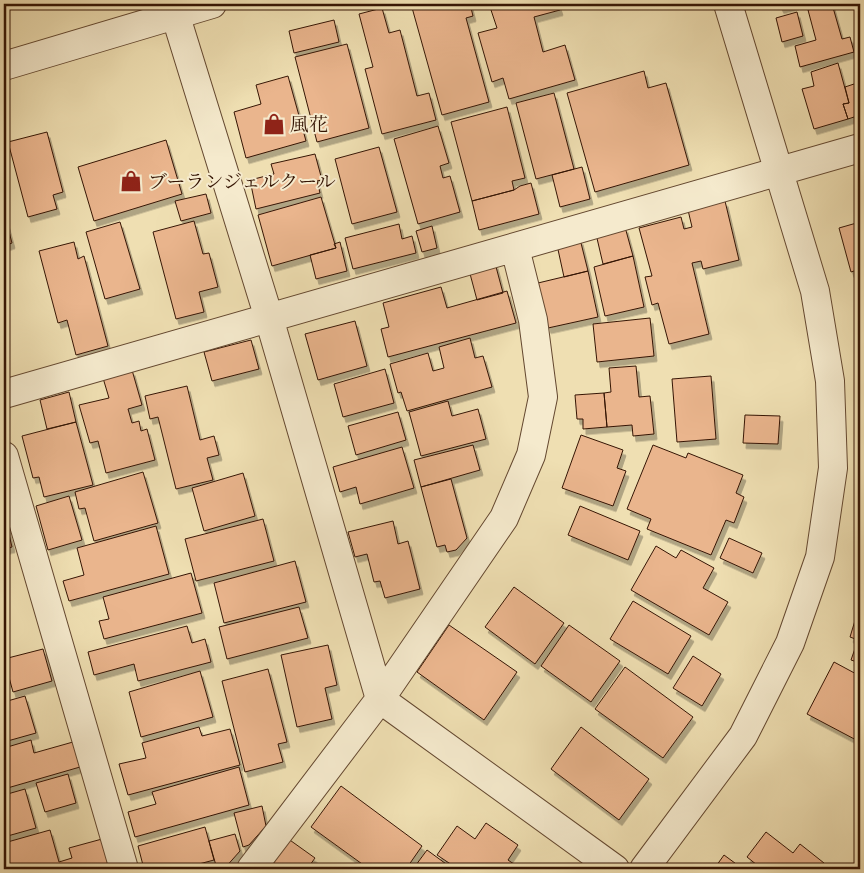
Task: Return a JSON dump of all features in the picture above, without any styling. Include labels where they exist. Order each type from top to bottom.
[{"type":"street","points":[[4,66],[174,9],[212,4]]},
{"type":"street","points":[[644,869],[743,736],[790,643],[820,557],[833,468],[830,381],[815,291],[728,4]]},
{"type":"street","points":[[174,9],[269,318],[380,699],[615,869]]},
{"type":"street","points":[[4,394],[779,173],[860,148]]},
{"type":"street","points":[[250,869],[380,699],[504,518],[532,455],[543,398],[533,320],[514,248]]},
{"type":"street","points":[[4,456],[124,869]]},
{"type":"building","points":[[411,4],[470,4],[473,16],[466,18],[489,102],[442,115]]},
{"type":"building","points":[[489,4],[558,4],[560,10],[534,17],[543,52],[565,45],[575,80],[509,99],[503,78],[492,82],[478,33],[497,28]]},
{"type":"building","points":[[779,4],[796,4],[781,8]]},
{"type":"building","points":[[832,4],[842,39],[850,37],[854,52],[800,67],[795,46],[816,40],[808,10]]},
{"type":"building","points":[[856,4],[860,4],[860,20]]},
{"type":"building","points":[[382,8],[389,33],[400,30],[417,96],[429,93],[436,120],[382,134],[365,69],[373,67],[359,14]]},
{"type":"building","points":[[797,12],[803,36],[782,42],[776,18]]},
{"type":"building","points":[[334,20],[339,42],[294,53],[289,31]]},
{"type":"building","points":[[347,44],[369,128],[317,142],[295,57]]},
{"type":"building","points":[[838,63],[849,103],[843,104],[848,119],[814,129],[802,89],[814,86],[811,72]]},
{"type":"building","points":[[644,71],[648,88],[666,83],[689,165],[595,192],[567,93]]},
{"type":"building","points":[[288,76],[306,141],[246,158],[234,112],[261,104],[256,85]]},
{"type":"building","points":[[860,82],[860,115],[848,119],[843,104],[849,103],[845,87]]},
{"type":"building","points":[[554,93],[574,169],[536,179],[516,103]]},
{"type":"building","points":[[507,107],[525,178],[512,181],[514,190],[472,201],[451,122]]},
{"type":"building","points":[[438,126],[449,163],[440,166],[443,178],[450,176],[460,212],[418,224],[394,139]]},
{"type":"building","points":[[47,132],[63,192],[53,195],[57,209],[28,217],[8,142]]},
{"type":"building","points":[[166,140],[182,194],[94,221],[78,167]]},
{"type":"building","points":[[379,147],[397,212],[352,224],[335,159]]},
{"type":"building","points":[[315,154],[322,180],[317,181],[320,193],[256,209],[250,180],[274,174],[271,164]]},
{"type":"building","points":[[582,167],[590,199],[560,207],[552,175]]},
{"type":"building","points":[[531,183],[539,214],[479,230],[472,201],[514,190]]},
{"type":"building","points":[[206,194],[211,213],[181,221],[175,201]]},
{"type":"building","points":[[321,197],[336,248],[272,266],[258,215]]},
{"type":"building","points":[[725,201],[739,260],[703,269],[701,261],[692,263],[709,334],[669,344],[658,303],[652,305],[645,277],[652,276],[639,228],[681,217],[684,229],[692,227],[688,210]]},
{"type":"building","points":[[4,213],[12,243],[4,246]]},
{"type":"building","points":[[194,221],[203,254],[209,253],[218,287],[199,292],[204,312],[176,319],[153,232]]},
{"type":"building","points":[[120,222],[140,289],[105,299],[86,232]]},
{"type":"building","points":[[860,222],[860,269],[851,272],[839,228]]},
{"type":"building","points":[[399,224],[402,239],[412,236],[416,253],[353,269],[345,238]]},
{"type":"building","points":[[432,226],[437,248],[422,252],[416,231]]},
{"type":"building","points":[[625,227],[633,256],[603,264],[596,234]]},
{"type":"building","points":[[580,239],[588,271],[564,277],[557,245]]},
{"type":"building","points":[[74,242],[78,259],[84,256],[108,346],[76,355],[67,320],[58,323],[39,251]]},
{"type":"building","points":[[340,242],[347,271],[316,279],[310,255],[336,248],[334,244]]},
{"type":"building","points":[[633,256],[644,307],[605,316],[594,267]]},
{"type":"building","points":[[495,263],[503,293],[477,300],[469,270]]},
{"type":"building","points":[[588,271],[598,317],[548,328],[538,283]]},
{"type":"building","points":[[441,287],[447,308],[507,291],[516,323],[388,357],[381,329],[389,327],[383,303]]},
{"type":"building","points":[[650,318],[654,356],[597,362],[593,324]]},
{"type":"building","points":[[355,321],[367,366],[318,380],[305,334]]},
{"type":"building","points":[[470,338],[475,358],[483,356],[492,387],[407,411],[401,392],[398,393],[390,364],[428,353],[433,371],[444,368],[439,347]]},
{"type":"building","points":[[251,340],[259,369],[212,381],[204,352]]},
{"type":"building","points":[[636,366],[639,397],[650,396],[654,434],[633,436],[632,425],[607,427],[604,393],[611,392],[609,368]]},
{"type":"building","points":[[385,369],[394,403],[343,417],[334,384]]},
{"type":"building","points":[[132,370],[142,405],[128,409],[132,423],[139,421],[141,431],[147,429],[155,460],[106,473],[98,441],[90,443],[79,405],[109,398],[103,378]]},
{"type":"building","points":[[711,376],[716,439],[677,442],[672,379]]},
{"type":"building","points":[[187,386],[200,440],[214,436],[219,455],[207,458],[213,480],[176,489],[158,417],[150,419],[145,396]]},
{"type":"building","points":[[69,392],[76,422],[47,429],[40,400]]},
{"type":"building","points":[[604,393],[607,427],[583,429],[583,419],[577,419],[575,395]]},
{"type":"building","points":[[448,401],[452,416],[478,409],[486,439],[421,456],[409,412]]},
{"type":"building","points":[[398,412],[406,440],[356,455],[348,426]]},
{"type":"building","points":[[745,415],[780,416],[778,444],[743,443]]},
{"type":"building","points":[[76,422],[93,485],[44,497],[39,477],[33,478],[22,436]]},
{"type":"building","points":[[581,435],[623,450],[617,468],[626,471],[613,506],[562,488]]},
{"type":"building","points":[[473,445],[480,470],[421,487],[414,460]]},
{"type":"building","points":[[653,445],[686,458],[688,453],[743,475],[736,493],[744,497],[734,523],[726,520],[711,555],[647,529],[651,519],[627,509]]},
{"type":"building","points":[[402,447],[414,488],[360,504],[356,487],[340,492],[333,467]]},
{"type":"building","points":[[143,472],[158,523],[94,541],[85,508],[79,509],[75,492]]},
{"type":"building","points":[[243,473],[255,516],[204,531],[192,488]]},
{"type":"building","points":[[451,479],[467,538],[456,550],[447,552],[445,545],[437,547],[421,487]]},
{"type":"building","points":[[69,496],[82,540],[48,550],[36,506]]},
{"type":"building","points":[[580,506],[640,531],[628,560],[568,535]]},
{"type":"building","points":[[263,519],[274,561],[196,581],[185,539]]},
{"type":"building","points":[[393,521],[398,544],[408,541],[420,589],[385,598],[380,581],[374,582],[367,554],[355,557],[348,532]]},
{"type":"building","points":[[6,522],[12,547],[4,549],[4,523]]},
{"type":"building","points":[[156,526],[169,574],[69,601],[63,581],[84,575],[77,548]]},
{"type":"building","points":[[729,538],[762,553],[753,573],[720,558]]},
{"type":"building","points":[[656,546],[676,558],[681,550],[714,568],[703,588],[728,602],[709,635],[631,590]]},
{"type":"building","points":[[295,561],[306,602],[224,623],[214,583]]},
{"type":"building","points":[[191,573],[202,613],[104,639],[99,621],[109,619],[103,597]]},
{"type":"building","points":[[514,587],[564,623],[535,664],[485,627]]},
{"type":"building","points":[[633,601],[691,636],[668,674],[610,639]]},
{"type":"building","points":[[860,604],[860,663],[851,660],[858,640],[850,637]]},
{"type":"building","points":[[299,607],[308,638],[227,659],[219,627]]},
{"type":"building","points":[[449,625],[517,672],[484,720],[417,672]]},
{"type":"building","points":[[569,625],[620,661],[591,702],[541,666]]},
{"type":"building","points":[[187,626],[192,643],[205,639],[211,662],[138,681],[134,664],[94,675],[88,652]]},
{"type":"building","points":[[328,645],[337,685],[325,688],[332,719],[297,727],[281,655]]},
{"type":"building","points":[[43,649],[52,681],[13,692],[4,659]]},
{"type":"building","points":[[693,656],[721,674],[702,706],[673,688]]},
{"type":"building","points":[[834,662],[860,676],[860,742],[807,714]]},
{"type":"building","points":[[625,667],[693,717],[663,758],[595,709]]},
{"type":"building","points":[[268,669],[287,742],[278,744],[283,762],[245,772],[222,681]]},
{"type":"building","points":[[200,671],[213,717],[141,737],[129,692]]},
{"type":"building","points":[[25,696],[36,733],[4,742],[4,702]]},
{"type":"building","points":[[199,727],[202,736],[230,729],[240,765],[128,795],[119,764],[146,758],[142,743]]},
{"type":"building","points":[[581,727],[649,779],[619,820],[551,769]]},
{"type":"building","points":[[31,740],[34,753],[73,742],[80,767],[4,789],[4,748]]},
{"type":"building","points":[[239,767],[249,805],[135,837],[128,812],[156,804],[152,792]]},
{"type":"building","points":[[68,774],[76,803],[45,812],[36,783]]},
{"type":"building","points":[[341,786],[422,846],[406,869],[369,869],[311,827]]},
{"type":"building","points":[[25,789],[36,828],[4,837],[4,795]]},
{"type":"building","points":[[262,806],[266,826],[249,845],[243,847],[234,813]]},
{"type":"building","points":[[486,823],[518,845],[508,860],[521,869],[458,869],[437,855],[457,826],[475,839]]},
{"type":"building","points":[[205,827],[214,860],[180,869],[144,869],[138,846]]},
{"type":"building","points":[[50,830],[59,862],[72,858],[69,848],[102,839],[110,869],[4,869],[4,843]]},
{"type":"building","points":[[766,832],[793,853],[800,844],[824,863],[820,868],[822,869],[762,869],[747,857]]},
{"type":"building","points":[[235,834],[240,851],[224,869],[217,869],[209,841]]},
{"type":"building","points":[[287,838],[315,858],[307,869],[277,869],[269,864]]},
{"type":"building","points":[[427,850],[453,869],[413,869]]},
{"type":"building","points":[[724,855],[743,869],[714,869]]},
{"type":"building","points":[[860,860],[860,869],[854,869]]},
{"type":"place","name":"風花","points":[[274,124]]},
{"type":"place","name":"ブーランジェルクール","points":[[131,181]]}]
